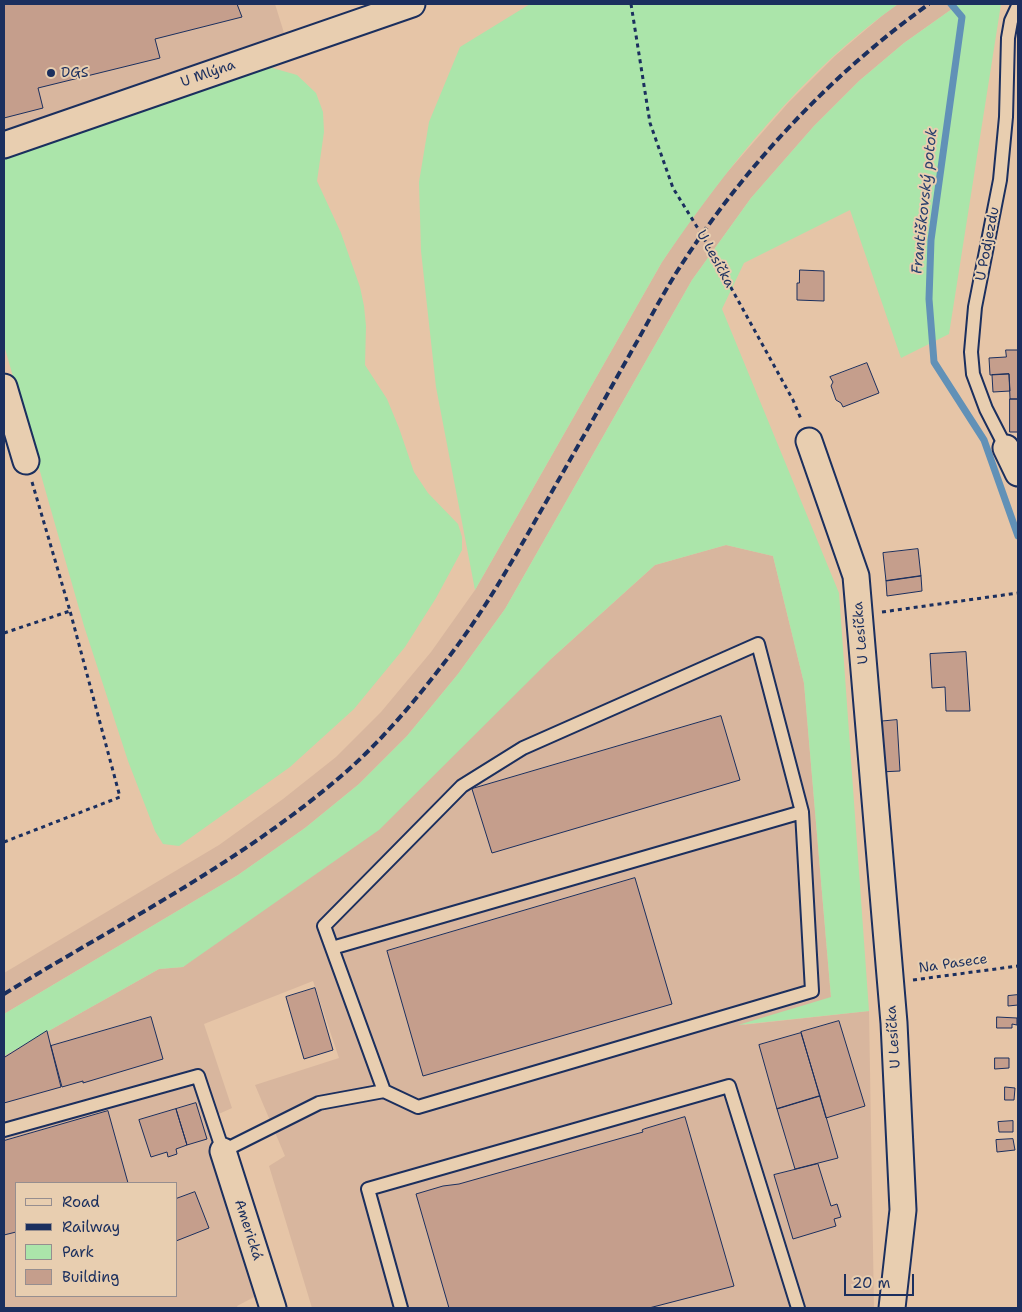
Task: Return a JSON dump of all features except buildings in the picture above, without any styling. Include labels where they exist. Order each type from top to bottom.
[{"type":"street","name":"U Mlýna","points":[[4,145],[412,4]]},
{"type":"street","points":[[4,387],[26,461]]},
{"type":"street","name":"U Lesíčka","points":[[809,440],[856,576],[860,616],[890,984],[903,1210],[892,1308]]},
{"type":"street","name":"U Podjezdu","points":[[1006,448],[1018,473]]},
{"type":"street","name":"Americká","points":[[223,1152],[273,1308]]},
{"type":"lane","name":"U Podjezdu","points":[[1006,448],[986,409],[973,374],[971,352],[975,307],[1000,180],[1006,117],[1008,38],[1011,21],[1018,6]]},
{"type":"lane","points":[[4,1130],[198,1076],[223,1152],[319,1103],[384,1091],[418,1107],[812,991],[802,812],[758,644],[523,748],[462,786],[324,926],[384,1091]]},
{"type":"lane","points":[[332,948],[802,812]]},
{"type":"lane","points":[[400,1308],[368,1189],[729,1086],[798,1308]]},
{"type":"path","name":"U Lesíčka","points":[[631,4],[650,123],[673,188],[702,235],[793,400],[809,440]]},
{"type":"path","points":[[4,842],[120,797],[70,611],[26,461]]},
{"type":"path","points":[[860,616],[1018,593]]},
{"type":"path","points":[[4,633],[70,611]]},
{"type":"path","name":"Na Pasece","points":[[890,984],[1018,966]]},
{"type":"shaded area","name":"DGS","points":[[4,4],[275,4],[285,36],[4,134]]},
{"type":"shaded area","points":[[898,4],[959,4],[904,43],[859,81],[814,126],[751,198],[692,280],[505,609],[458,674],[407,736],[359,784],[305,828],[238,875],[4,1014],[4,973],[219,845],[283,799],[336,757],[381,712],[431,652],[475,590],[662,262],[687,225],[724,176],[789,102],[835,56]]},
{"type":"shaded area","points":[[726,545],[773,556],[804,683],[831,998],[742,1025],[869,1011],[874,1308],[312,1308],[269,1166],[285,1156],[255,1085],[339,1058],[313,981],[204,1024],[232,1108],[212,1117],[211,1147],[260,1294],[237,1306],[238,1308],[4,1308],[4,1056],[159,969],[183,967],[552,658],[655,565]]},
{"type":"green space","points":[[530,4],[898,4],[863,30],[799,90],[741,156],[687,226],[662,262],[475,590],[436,387],[421,251],[419,182],[429,122],[460,47]]},
{"type":"green space","points":[[959,4],[1001,4],[949,334],[901,358],[850,210],[744,263],[722,309],[839,593],[869,1011],[738,1025],[831,997],[804,683],[773,556],[726,545],[655,565],[552,658],[379,830],[183,967],[159,969],[4,1056],[4,1014],[238,875],[305,828],[359,784],[407,736],[458,674],[505,609],[692,280],[751,198],[814,126],[859,81],[904,43]]},
{"type":"green space","points":[[269,67],[297,75],[316,93],[323,112],[324,132],[317,181],[341,233],[360,287],[366,326],[365,365],[387,399],[414,472],[428,493],[458,524],[462,537],[462,550],[436,598],[405,647],[354,709],[290,767],[179,846],[163,844],[155,831],[128,761],[84,626],[4,345],[4,152],[128,108]]},
{"type":"waterway","name":"Františkovský potok","points":[[951,4],[962,17],[931,240],[929,299],[934,362],[984,440],[1018,536]]},
{"type":"railway","points":[[4,994],[180,890],[266,834],[347,771],[386,733],[433,677],[480,612],[524,541],[672,280],[703,232],[760,159],[791,125],[858,61],[929,4]]},
{"type":"place","name":"DGS","points":[[51,73]]}]
